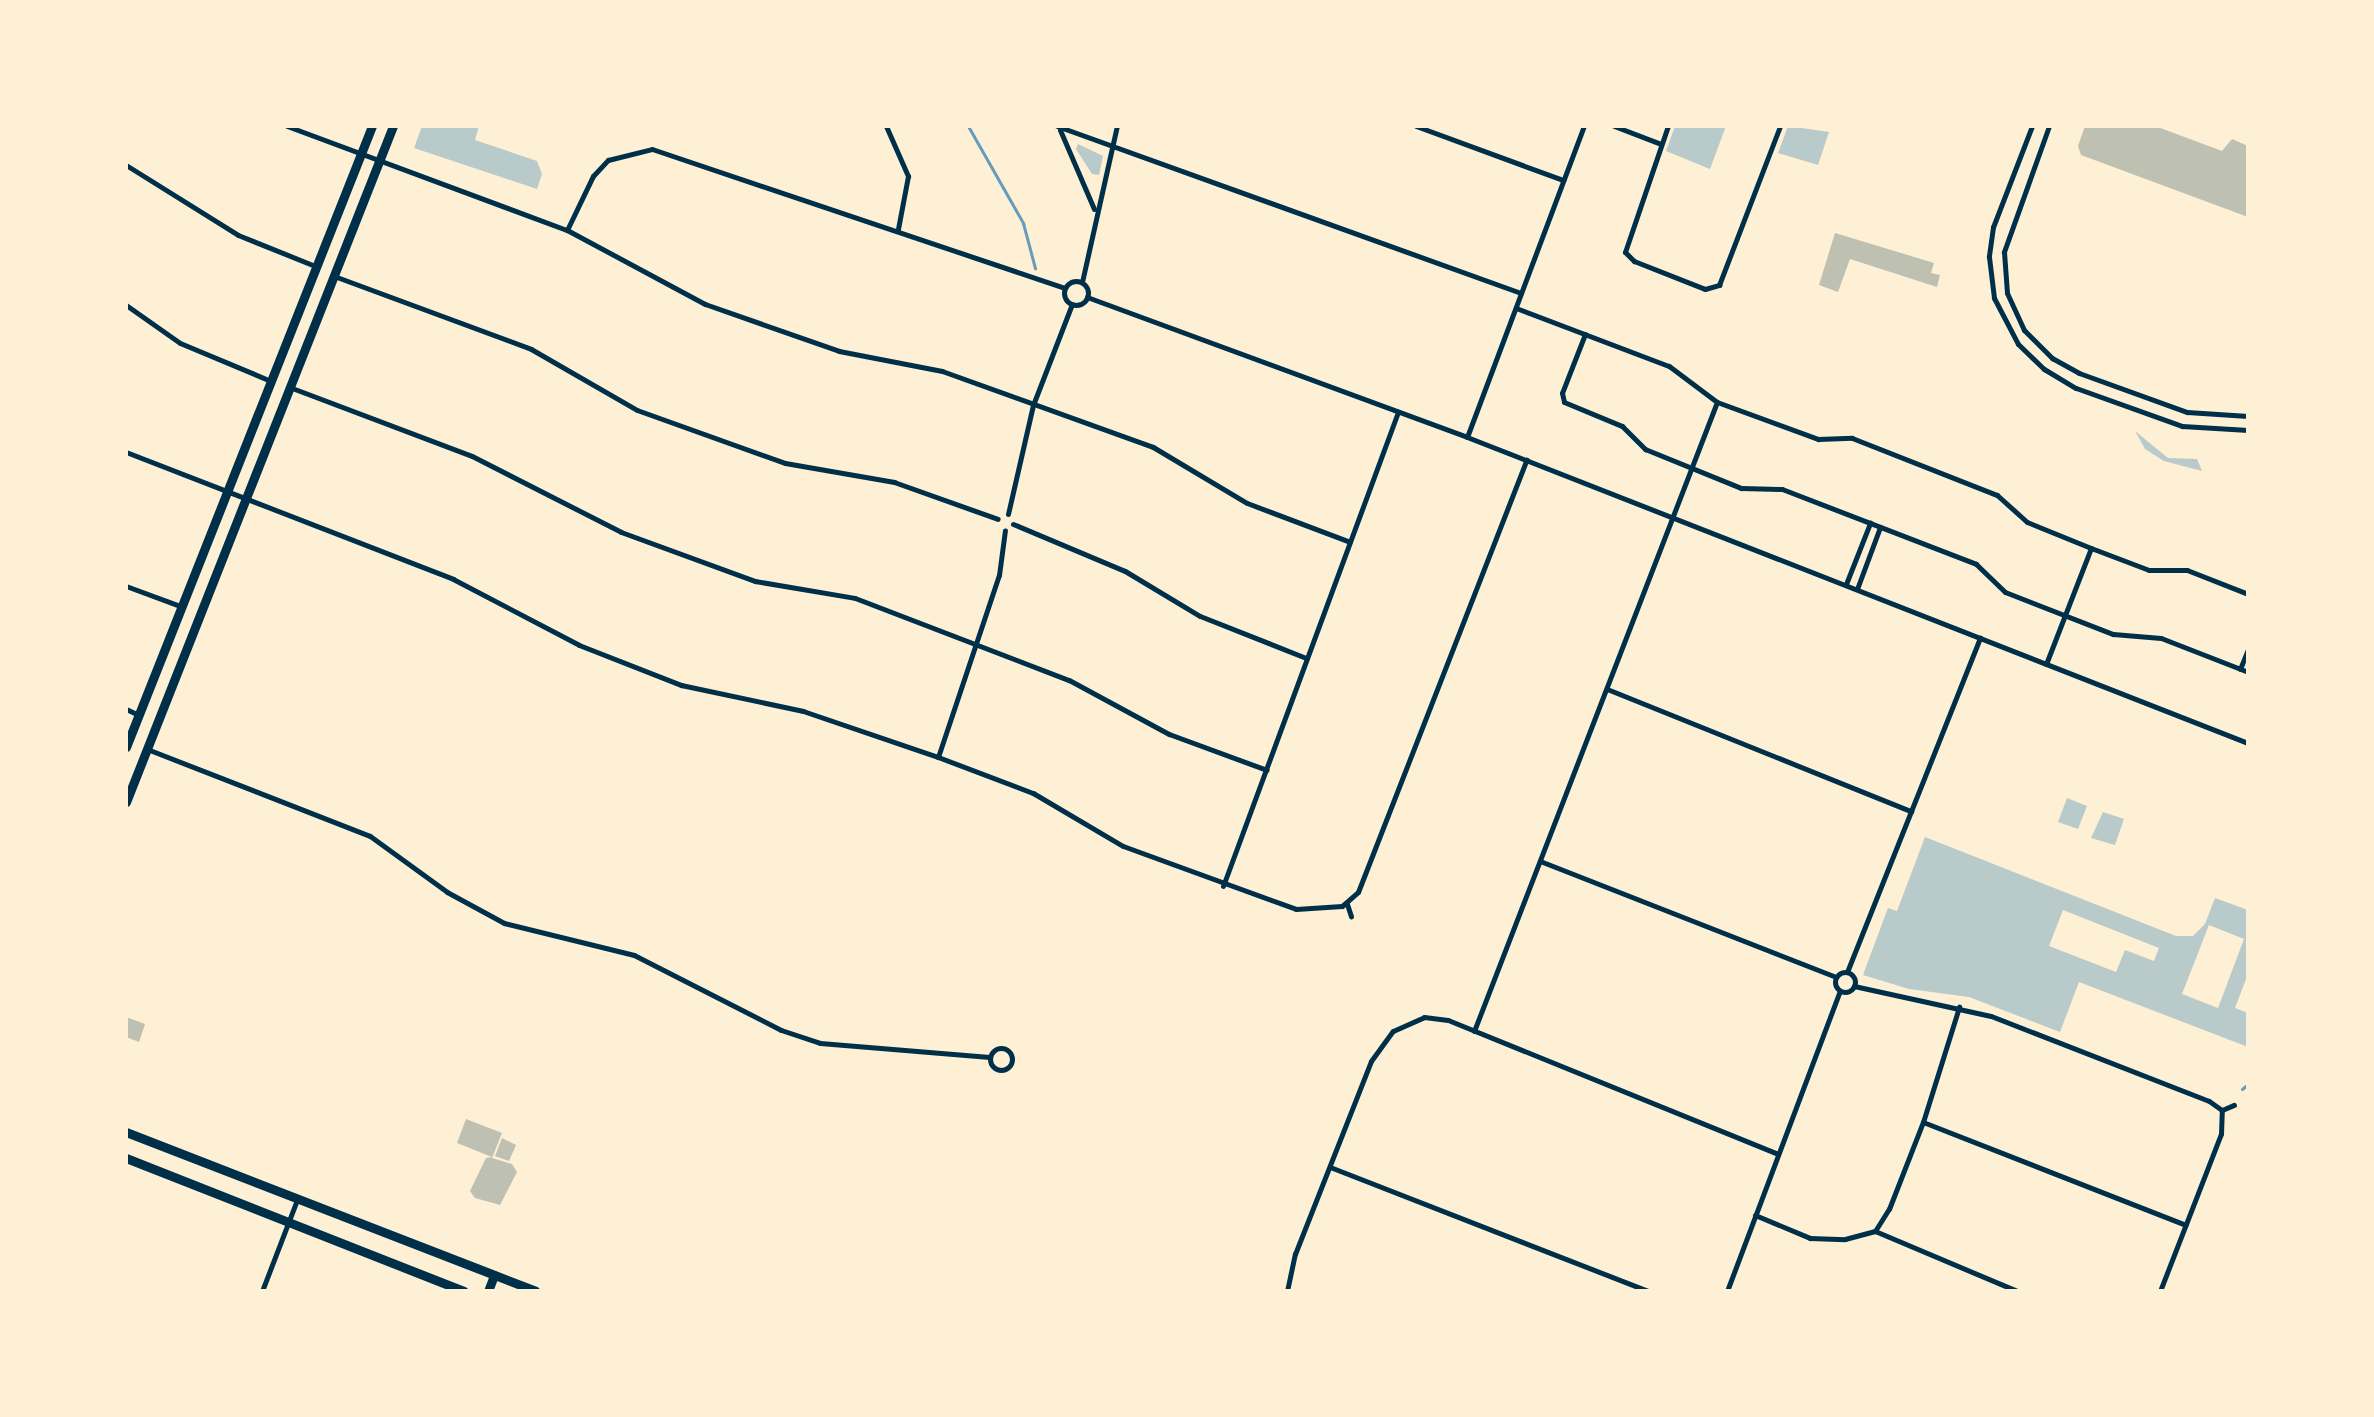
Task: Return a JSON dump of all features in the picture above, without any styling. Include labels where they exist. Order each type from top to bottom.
[{"type":"main road","points":[[126,747],[372,126]]},
{"type":"main road","points":[[126,802],[393,126]]},
{"type":"main road","points":[[126,1132],[535,1291]]},
{"type":"main road","points":[[126,1158],[464,1291]]},
{"type":"main road","points":[[488,1291],[494,1275]]},
{"type":"street","points":[[287,126],[567,230],[705,304],[839,351],[942,371],[1153,447],[1247,503],[1350,542]]},
{"type":"street","points":[[886,126],[908,176],[898,229]]},
{"type":"street","points":[[1087,297],[1082,282],[1094,209],[1117,126]]},
{"type":"street","points":[[1416,126],[1563,180]]},
{"type":"street","points":[[1467,437],[1584,126]]},
{"type":"street","points":[[1614,126],[1661,144]]},
{"type":"street","points":[[1625,252],[1668,126]]},
{"type":"street","points":[[1625,252],[1634,261],[1698,287],[1716,289],[1780,126]]},
{"type":"street","points":[[2032,126],[1993,227],[1989,257],[1994,298],[2018,344],[2044,369],[2076,388],[2182,426],[2248,430]]},
{"type":"street","points":[[2049,126],[2004,252],[2007,293],[2024,330],[2052,358],[2079,373],[2187,412],[2248,416]]},
{"type":"street","points":[[1058,128],[1521,293]]},
{"type":"street","points":[[1058,128],[1094,209]]},
{"type":"street","points":[[567,230],[593,176],[608,160],[652,149],[898,229],[1065,288],[1082,282]]},
{"type":"street","points":[[126,165],[238,235],[315,266]]},
{"type":"street","points":[[1617,255],[1625,252]]},
{"type":"street","points":[[334,276],[531,349],[637,410],[785,463],[894,482],[998,519],[1005,530],[999,575],[938,757]]},
{"type":"street","points":[[1065,288],[1072,304]]},
{"type":"street","points":[[1307,658],[1200,616],[1125,571],[1013,524],[1008,514],[1033,405],[1072,304],[1087,297],[1467,437],[2248,743]]},
{"type":"street","points":[[126,305],[180,343],[271,381]]},
{"type":"street","points":[[1516,308],[1669,366],[1717,402],[1818,439],[1852,438],[1997,495],[2027,522],[2091,548],[2149,570],[2187,570],[2248,594]]},
{"type":"street","points":[[1585,334],[1562,393],[1564,402],[1622,426],[1645,449],[1750,490],[1782,489],[1976,564],[2005,592],[2113,634],[2161,638],[2248,672]]},
{"type":"street","points":[[292,388],[472,456],[621,532],[755,581],[855,598],[1069,680],[1169,734],[1267,770]]},
{"type":"street","points":[[1474,1031],[1717,402]]},
{"type":"street","points":[[1223,886],[1398,412]]},
{"type":"street","points":[[126,452],[226,495],[453,579],[541,629],[681,685],[803,711],[1033,793],[1123,846],[1285,908],[1344,905],[1358,892],[1526,460]]},
{"type":"street","points":[[998,519],[1008,514]]},
{"type":"street","points":[[1846,584],[1870,523]]},
{"type":"street","points":[[1005,530],[1013,524]]},
{"type":"street","points":[[1857,589],[1880,527]]},
{"type":"street","points":[[2046,664],[2091,548]]},
{"type":"street","points":[[126,586],[180,606]]},
{"type":"street","points":[[1540,861],[1836,977],[1847,972],[1980,638]]},
{"type":"street","points":[[2240,669],[2248,649]]},
{"type":"street","points":[[1607,689],[1911,811]]},
{"type":"street","points":[[126,709],[139,715]]},
{"type":"street","points":[[147,749],[370,836],[447,892],[504,923],[634,955],[781,1030],[820,1043],[989,1057],[1003,1048],[1012,1062],[1000,1070],[989,1057]]},
{"type":"street","points":[[1344,905],[1351,916]]},
{"type":"street","points":[[1847,972],[1854,986]]},
{"type":"street","points":[[1727,1291],[1840,991],[1836,977]]},
{"type":"street","points":[[1840,991],[1854,986],[1959,1007],[2209,1101],[2222,1110]]},
{"type":"street","points":[[1875,1231],[1889,1209],[1923,1122],[1959,1007]]},
{"type":"street","points":[[1287,1291],[1295,1254],[1371,1061],[1393,1031],[1424,1017],[1474,1031],[1778,1154]]},
{"type":"street","points":[[2222,1110],[2234,1105]]},
{"type":"street","points":[[2160,1291],[2221,1134],[2222,1110]]},
{"type":"street","points":[[1923,1122],[2186,1225]]},
{"type":"street","points":[[1330,1167],[1648,1291]]},
{"type":"street","points":[[262,1291],[298,1199]]},
{"type":"street","points":[[1755,1215],[1810,1238],[1845,1239],[1875,1231],[2017,1291]]},
{"type":"shaded area","points":[[422,126],[479,126],[475,140],[537,161],[542,174],[537,189],[414,148]]},
{"type":"shaded area","points":[[1675,126],[1726,126],[1710,169],[1666,151]]},
{"type":"shaded area","points":[[1788,126],[1829,132],[1818,165],[1778,153]]},
{"type":"shaded area","points":[[1078,144],[1103,156],[1099,175],[1092,174],[1076,149]]},
{"type":"shaded area","points":[[2135,431],[2168,458],[2197,459],[2202,471],[2164,461],[2145,449]]},
{"type":"shaded area","points":[[2067,798],[2087,806],[2078,829],[2058,822]]},
{"type":"shaded area","points":[[2103,812],[2124,819],[2115,845],[2091,838]]},
{"type":"shaded area","points":[[1925,837],[2176,936],[2193,936],[2205,924],[2215,898],[2248,910],[2248,974],[2235,1008],[2248,1013],[2248,1047],[2079,982],[2060,1032],[1969,997],[1909,989],[1863,975],[1888,908],[1897,911]],"holes":[[[2063,910],[2159,948],[2154,961],[2125,950],[2116,972],[2049,946]],[[2209,925],[2244,939],[2218,1008],[2182,994]]]},
{"type":"building","points":[[2085,126],[2155,126],[2222,151],[2232,139],[2248,146],[2248,217],[2081,155],[2078,146]]},
{"type":"building","points":[[1835,233],[1934,263],[1931,273],[1940,275],[1937,287],[1850,259],[1838,292],[1819,285]]},
{"type":"building","points":[[126,1017],[145,1024],[139,1042],[126,1037]]},
{"type":"building","points":[[466,1119],[502,1133],[492,1158],[512,1164],[517,1172],[500,1205],[475,1198],[470,1191],[486,1158],[492,1157],[457,1143]]},
{"type":"building","points":[[502,1138],[516,1145],[509,1161],[495,1156]]},
{"type":"waterway","points":[[968,126],[1023,223],[1035,268]]},
{"type":"waterway","points":[[2242,1089],[2248,1084]]}]
